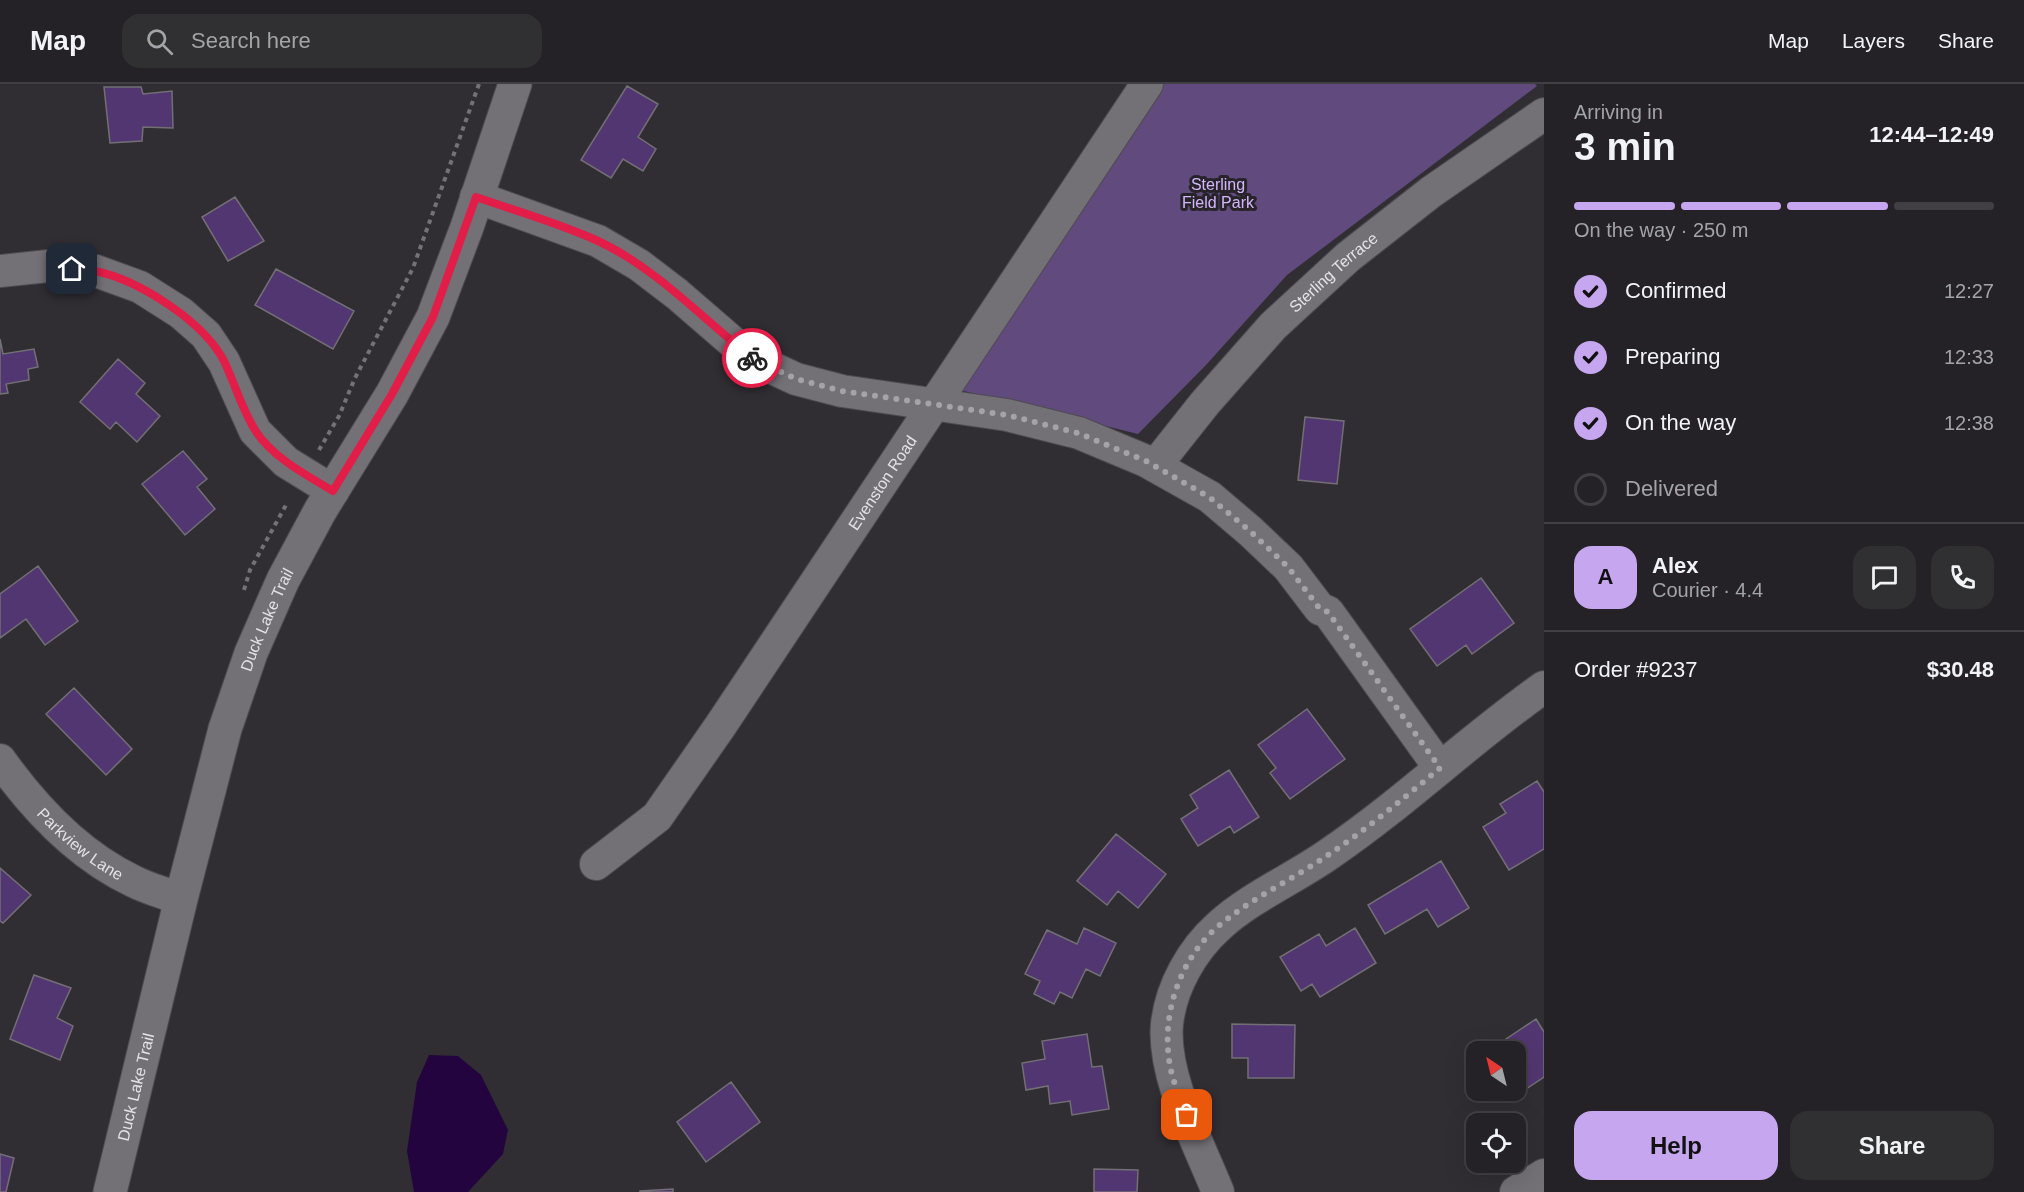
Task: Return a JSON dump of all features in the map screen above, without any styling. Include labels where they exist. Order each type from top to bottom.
[{"type":"street","name":"Duck Lake Trail","points":[[110,1192],[225,729],[251,653],[283,580],[320,511],[392,394],[433,317],[515,84]]},
{"type":"street","name":"Evenston Road","points":[[596,864],[657,817],[728,715],[1147,84]]},
{"type":"street","name":"Sterling Terrace","points":[[1155,466],[1205,403],[1273,326],[1348,257],[1431,192],[1544,114]]},
{"type":"street","points":[[476,197],[598,241],[654,276],[752,358],[796,379],[842,391],[1007,415],[1078,433],[1155,466],[1209,497],[1288,567],[1320,609],[1328,612],[1440,768]]},
{"type":"street","points":[[0,271],[48,266],[96,271],[140,287],[181,313],[206,335],[224,362],[255,431],[286,462],[333,491]]},
{"type":"street","points":[[1218,1192],[1179,1096],[1169,1060],[1167,1024],[1176,986],[1194,953],[1219,925],[1329,854],[1508,712],[1544,687]]},
{"type":"street","name":"Parkview Lane","points":[[0,760],[48,820],[87,854],[133,881],[181,899]]},
{"type":"street","points":[[1516,1192],[1544,1175]]},
{"type":"green space","name":"Sterling Field Park","points":[[1162,84],[1535,84],[1537,86],[1287,275],[1206,365],[1138,434],[960,390]]},
{"type":"shaded area","points":[[429,1055],[458,1056],[481,1075],[508,1130],[503,1154],[468,1192],[414,1192],[407,1151],[417,1082]]},
{"type":"building","points":[[627,86],[658,104],[638,137],[656,149],[643,171],[623,159],[611,178],[581,160]]},
{"type":"building","points":[[104,87],[141,87],[143,94],[172,91],[173,128],[143,127],[142,141],[110,143]]},
{"type":"building","points":[[235,197],[264,241],[228,261],[202,217]]},
{"type":"building","points":[[276,269],[354,311],[333,349],[255,305]]},
{"type":"building","points":[[0,339],[3,354],[34,349],[38,367],[28,369],[29,380],[6,384],[8,393],[0,394]]},
{"type":"building","points":[[118,359],[145,383],[136,394],[160,416],[137,442],[116,422],[110,429],[80,402]]},
{"type":"building","points":[[1305,417],[1344,421],[1337,484],[1298,480]]},
{"type":"building","points":[[183,451],[207,479],[197,487],[215,509],[185,535],[142,484]]},
{"type":"building","points":[[38,566],[78,621],[45,645],[26,619],[0,638],[0,594]]},
{"type":"building","points":[[1481,578],[1514,623],[1472,654],[1466,645],[1437,666],[1410,629]]},
{"type":"building","points":[[74,688],[132,749],[106,775],[46,714]]},
{"type":"building","points":[[1307,709],[1345,759],[1290,799],[1270,773],[1276,768],[1258,745]]},
{"type":"building","points":[[1229,770],[1259,817],[1234,833],[1230,826],[1198,846],[1181,819],[1198,808],[1190,795]]},
{"type":"building","points":[[1537,781],[1544,792],[1544,849],[1509,870],[1483,827],[1506,813],[1500,804]]},
{"type":"building","points":[[1116,834],[1166,874],[1138,908],[1118,891],[1107,905],[1077,881]]},
{"type":"building","points":[[1441,861],[1469,908],[1438,927],[1427,909],[1385,934],[1368,905]]},
{"type":"building","points":[[0,868],[31,895],[3,923],[0,921]]},
{"type":"building","points":[[1084,928],[1116,943],[1100,976],[1086,969],[1072,998],[1060,992],[1054,1004],[1034,994],[1040,981],[1025,974],[1047,930],[1077,944]]},
{"type":"building","points":[[1355,928],[1376,963],[1320,997],[1312,984],[1301,991],[1280,957],[1319,934],[1326,946]]},
{"type":"building","points":[[34,975],[71,988],[57,1018],[73,1026],[60,1060],[10,1039]]},
{"type":"building","points":[[1536,1019],[1544,1032],[1544,1077],[1526,1089],[1526,1041],[1503,1041]]},
{"type":"building","points":[[1232,1024],[1295,1025],[1294,1078],[1248,1078],[1248,1058],[1232,1058]]},
{"type":"building","points":[[1087,1034],[1092,1067],[1102,1066],[1109,1109],[1072,1115],[1070,1101],[1050,1104],[1048,1086],[1026,1090],[1022,1063],[1045,1059],[1042,1041]]},
{"type":"building","points":[[731,1082],[760,1122],[706,1162],[677,1122]]},
{"type":"building","points":[[0,1154],[14,1158],[6,1192],[0,1192]]},
{"type":"building","points":[[1094,1169],[1138,1170],[1137,1192],[1094,1192]]},
{"type":"building","points":[[673,1189],[673,1192],[640,1192],[640,1191]]},
{"type":"way so far","points":[[752,358],[796,379],[842,391],[1007,415],[1078,433],[1146,461],[1209,497],[1288,567],[1320,609],[1328,612],[1440,768],[1329,854],[1219,925],[1194,953],[1176,986],[1167,1024],[1169,1060],[1187,1115]]},
{"type":"route","points":[[72,269],[96,271],[140,287],[181,313],[206,335],[224,362],[255,431],[286,462],[333,491],[392,394],[433,317],[476,197],[598,241],[639,265],[752,358]]}]
